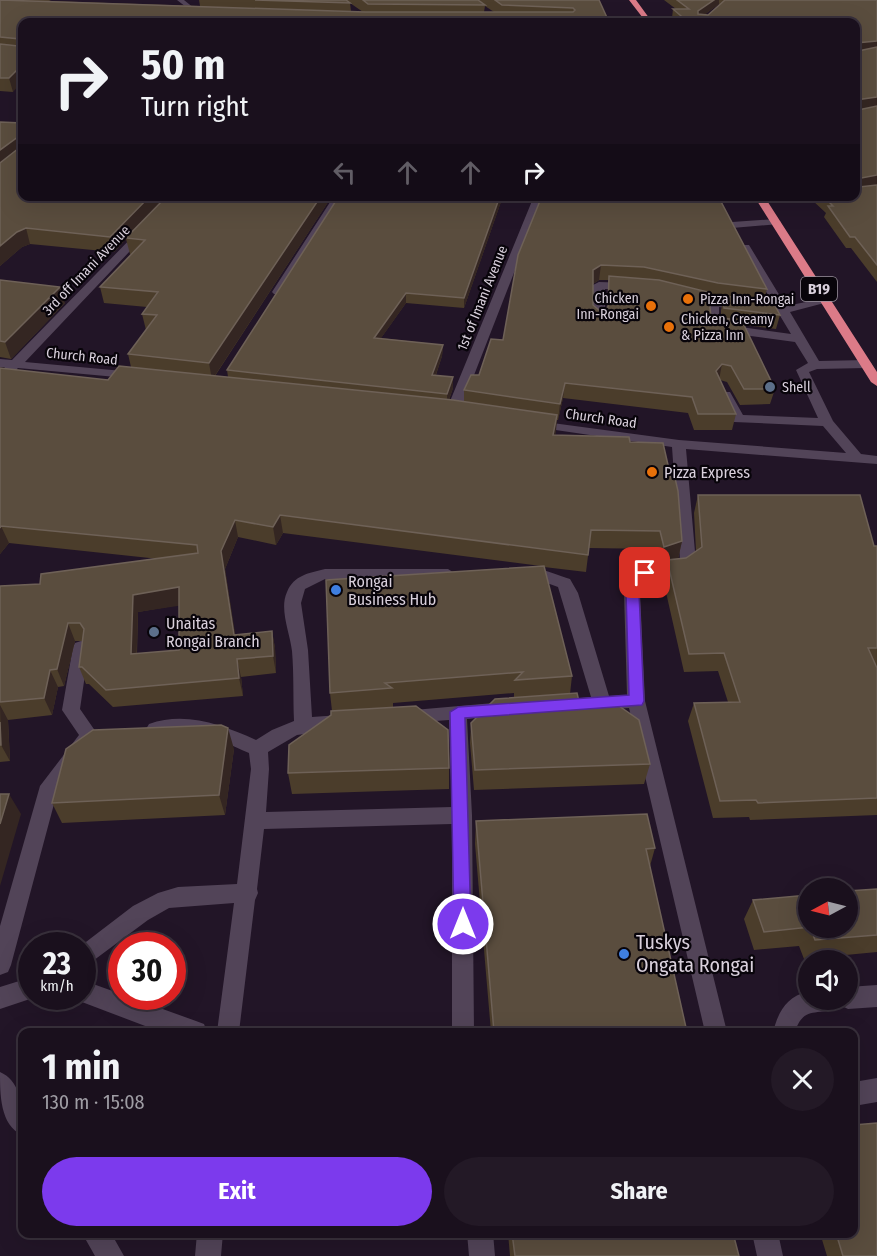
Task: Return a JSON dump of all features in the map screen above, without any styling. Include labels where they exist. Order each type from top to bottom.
[{"type":"highway","points":[[632,0],[646,18]]},
{"type":"highway","name":"B19","points":[[762,201],[877,382]]},
{"type":"street","points":[[180,0],[196,13]]},
{"type":"street","points":[[186,13],[208,13]]},
{"type":"street","points":[[269,305],[336,201]]},
{"type":"street","name":"1st of Imani Avenue","points":[[453,412],[537,201]]},
{"type":"street","points":[[776,222],[730,220],[780,311],[815,365]]},
{"type":"street","name":"3rd off Imani Avenue","points":[[0,380],[153,222]]},
{"type":"street","points":[[599,320],[599,285],[646,288]]},
{"type":"street","points":[[800,339],[713,327],[708,301],[780,311],[826,301]]},
{"type":"street","name":"Church Road","points":[[0,363],[147,377]]},
{"type":"street","points":[[866,364],[815,365],[802,370],[827,422],[868,460],[877,474]]},
{"type":"street","points":[[720,386],[739,419],[827,422]]},
{"type":"street","name":"Church Road","points":[[521,421],[679,444],[868,460]]},
{"type":"street","points":[[679,444],[688,563],[674,570],[645,573],[632,593],[636,701],[715,1028]]},
{"type":"street","points":[[303,725],[300,648],[291,614],[298,585],[307,576],[466,574]]},
{"type":"street","points":[[513,574],[537,574],[564,583],[570,593],[602,703]]},
{"type":"street","points":[[81,647],[71,710],[89,735]]},
{"type":"street","points":[[386,718],[636,701]]},
{"type":"street","points":[[458,712],[462,815],[464,1028]]},
{"type":"street","points":[[258,749],[280,732],[303,725],[363,720]]},
{"type":"street","points":[[134,731],[190,726],[217,732],[258,749]]},
{"type":"street","points":[[0,965],[49,786],[89,735],[111,733]]},
{"type":"street","points":[[229,1028],[248,893],[260,769],[258,749]]},
{"type":"street","points":[[255,821],[462,815]]},
{"type":"street","points":[[96,948],[147,909],[177,896],[248,893]]},
{"type":"street","points":[[0,998],[18,992]]},
{"type":"street","points":[[858,997],[877,996]]},
{"type":"street","points":[[96,997],[184,1028]]},
{"type":"street","points":[[785,1028],[787,1019],[798,1005]]},
{"type":"street","points":[[858,1093],[877,1090]]},
{"type":"street","points":[[3,1096],[18,1117]]},
{"type":"street","points":[[98,1238],[111,1256]]},
{"type":"street","points":[[208,1256],[210,1238]]},
{"type":"street","points":[[480,1238],[482,1256]]},
{"type":"street","points":[[766,1238],[770,1256]]},
{"type":"building","points":[[0,0],[365,12],[573,12],[575,10],[573,8],[502,5],[495,0],[599,0],[607,18],[18,18],[18,39],[0,37]]},
{"type":"building","points":[[255,0],[346,0],[350,3]]},
{"type":"building","points":[[363,0],[478,0],[485,5],[368,4]]},
{"type":"building","points":[[677,0],[714,0],[698,11],[698,14],[708,15],[725,0],[877,0],[877,41],[860,43],[860,18],[683,18],[673,9],[689,9]]},
{"type":"building","points":[[0,44],[18,46],[18,69],[9,78],[0,78]]},
{"type":"building","points":[[877,47],[877,97],[860,99],[860,51]]},
{"type":"building","points":[[877,106],[877,175],[860,178],[860,110]]},
{"type":"building","points":[[0,122],[18,123],[18,137],[0,150]]},
{"type":"building","points":[[18,149],[18,201],[145,201],[110,237],[26,228],[17,232],[0,246],[0,163]]},
{"type":"building","points":[[877,185],[877,265],[855,237],[850,237],[828,206],[833,206],[828,201],[860,201],[860,187]]},
{"type":"building","points":[[162,201],[318,201],[209,363],[128,354],[157,315],[142,314],[158,292],[100,287],[145,240],[126,238]]},
{"type":"building","points":[[336,201],[498,201],[464,298],[406,293],[374,338],[443,345],[432,375],[453,377],[447,394],[227,370]]},
{"type":"building","points":[[540,201],[721,201],[767,289],[718,283],[644,267],[601,265],[593,270],[593,305],[600,311],[608,307],[609,276],[659,280],[708,292],[711,316],[742,321],[775,389],[744,389],[731,366],[722,364],[716,371],[736,414],[698,414],[692,397],[565,383],[560,404],[464,390],[471,375],[479,375],[491,339],[503,340],[518,255]]},
{"type":"building","points":[[0,280],[60,287],[5,342],[0,341]]},
{"type":"building","points":[[724,296],[773,302],[780,315],[724,308]]},
{"type":"building","points":[[119,366],[453,400],[557,415],[553,435],[629,437],[630,442],[663,443],[671,478],[675,478],[678,491],[682,541],[664,547],[660,531],[591,530],[588,555],[280,515],[273,527],[235,520],[221,551],[234,635],[272,631],[273,656],[237,659],[239,678],[106,690],[82,667],[79,667],[84,629],[80,623],[68,623],[57,669],[50,670],[44,698],[0,702],[0,586],[40,584],[41,574],[198,553],[197,545],[1,526],[0,528],[0,368],[108,380]],"holes":[[[179,587],[179,650],[131,654],[133,595]]]},
{"type":"building","points":[[698,495],[860,495],[874,546],[877,546],[877,648],[868,648],[877,668],[877,798],[758,803],[756,800],[720,801],[694,703],[740,702],[724,653],[689,654],[667,560],[686,558],[702,547]]},
{"type":"building","points":[[544,566],[572,676],[515,680],[523,672],[385,683],[392,688],[330,693],[326,580]]},
{"type":"building","points":[[577,693],[580,706],[619,706],[639,720],[650,764],[475,770],[471,723],[495,699]]},
{"type":"building","points":[[416,706],[448,730],[449,768],[288,773],[289,745],[331,715],[331,711]]},
{"type":"building","points":[[221,725],[228,728],[219,795],[52,803],[66,749],[93,730]]},
{"type":"building","points":[[0,794],[9,794],[0,824]]},
{"type":"building","points":[[647,814],[655,848],[646,849],[686,1028],[494,1028],[476,821]]},
{"type":"building","points":[[877,889],[877,935],[858,937],[858,890]]},
{"type":"building","points":[[798,896],[798,928],[764,932],[753,900]]},
{"type":"building","points":[[814,938],[840,938],[815,940]]},
{"type":"building","points":[[877,1123],[877,1256],[843,1256],[838,1238],[858,1238],[858,1125]]},
{"type":"building","points":[[513,1238],[734,1238],[739,1256],[515,1256]]},
{"type":"place","name":"Pizza Inn-Rongai","points":[[688,299]]},
{"type":"place","name":"Chicken Inn-Rongai","points":[[651,306]]},
{"type":"place","name":"Chicken, Creamy & Pizza Inn","points":[[669,327]]},
{"type":"place","name":"Shell","points":[[770,387]]},
{"type":"place","name":"Pizza Express","points":[[652,472]]},
{"type":"place","name":"Rongai Business Hub","points":[[336,590]]},
{"type":"place","name":"Unaitas Rongai Branch","points":[[154,632]]},
{"type":"place","name":"Tuskys Ongata Rongai","points":[[624,954]]},
{"type":"route","points":[[463,924],[458,712],[636,701],[632,593],[645,573]]}]
